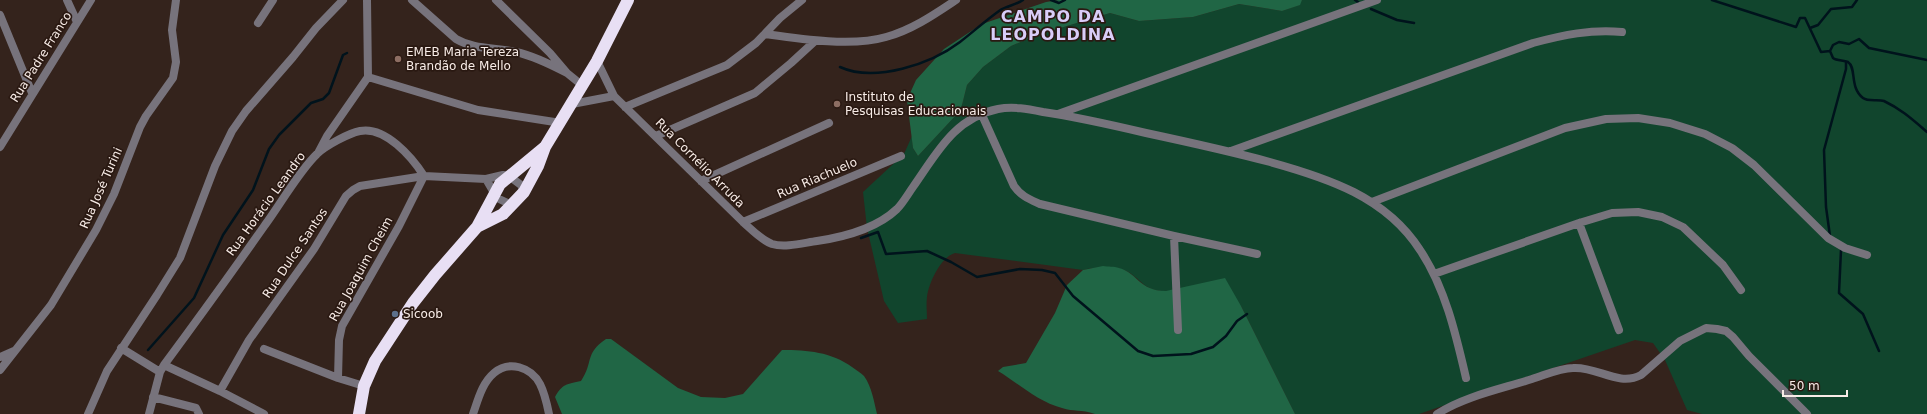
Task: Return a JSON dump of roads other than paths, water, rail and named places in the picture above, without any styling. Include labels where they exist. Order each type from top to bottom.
[{"type":"highway","points":[[477,227],[495,219],[512,205],[524,192],[546,147],[583,86],[628,0]]},
{"type":"highway","points":[[359,414],[364,386],[375,361],[414,303],[435,275],[477,227],[500,184],[546,147]]},
{"type":"street","points":[[67,0],[78,22]]},
{"type":"street","name":"Rua Padre Franco","points":[[0,147],[3,137],[91,0]]},
{"type":"street","name":"Rua José Turini","points":[[0,370],[51,305],[96,230],[114,194],[140,127],[173,78],[176,62],[172,30],[176,0]]},
{"type":"street","points":[[258,23],[273,0]]},
{"type":"street","points":[[88,414],[107,371],[180,258],[215,166],[232,131],[246,111],[294,57],[316,28],[343,0]]},
{"type":"street","points":[[317,153],[368,77],[367,0]]},
{"type":"street","points":[[412,0],[456,39],[464,44],[522,54],[548,63],[567,73]]},
{"type":"street","points":[[496,0],[550,53],[567,73],[583,86]]},
{"type":"street","points":[[625,107],[727,65],[741,56],[780,18],[802,0]]},
{"type":"street","points":[[765,34],[815,41],[869,40],[886,37],[902,32],[956,0]]},
{"type":"street","points":[[1057,114],[1377,0]]},
{"type":"street","points":[[0,15],[32,93]]},
{"type":"street","points":[[1231,151],[1533,43],[1576,33],[1603,30],[1622,32]]},
{"type":"street","points":[[656,136],[755,93],[815,41]]},
{"type":"street","name":"Rua Cornélio Arruda","points":[[597,60],[614,96],[743,222],[762,238],[772,244],[784,245],[824,240],[863,229],[882,219],[896,209],[950,135],[962,124],[982,115]]},
{"type":"street","points":[[368,77],[478,110],[561,123]]},
{"type":"street","points":[[572,104],[614,96]]},
{"type":"street","points":[[1257,254],[1040,204],[1020,194],[1014,186],[982,115],[997,109],[1015,107],[1057,114],[1231,151],[1320,176],[1352,190],[1372,202],[1406,232],[1420,248],[1434,274],[1449,316],[1466,378]]},
{"type":"street","points":[[1372,202],[1565,128],[1606,119],[1638,118],[1670,123],[1705,134],[1732,148],[1754,165],[1828,238],[1845,248],[1867,255]]},
{"type":"street","points":[[701,181],[829,123]]},
{"type":"street","name":"Rua Horácio Leandro","points":[[162,368],[317,153],[350,135],[360,131],[370,131],[391,140],[406,152],[424,176]]},
{"type":"street","name":"Rua Riachuelo","points":[[743,222],[901,156]]},
{"type":"street","points":[[424,176],[486,179],[503,175],[509,176],[521,185],[524,192]]},
{"type":"street","name":"Rua Joaquim Cheim","points":[[338,378],[339,340],[342,326],[400,226],[424,176]]},
{"type":"street","name":"Rua Dulce Santos","points":[[220,390],[249,340],[314,249],[346,196],[360,186],[424,176]]},
{"type":"street","points":[[486,179],[494,194],[501,202],[512,205]]},
{"type":"street","points":[[1434,274],[1579,223],[1612,213],[1638,212],[1662,217],[1683,227],[1707,248],[1723,265],[1741,290]]},
{"type":"street","points":[[1579,223],[1619,330]]},
{"type":"street","points":[[1174,236],[1178,330]]},
{"type":"street","points":[[1437,414],[1471,399],[1564,369],[1585,369],[1624,380],[1630,380],[1641,375],[1680,341],[1706,328],[1726,331],[1807,414]]},
{"type":"street","points":[[121,348],[162,368],[220,390],[264,414]]},
{"type":"street","points":[[264,349],[338,378],[364,386]]},
{"type":"street","points":[[0,357],[16,350]]},
{"type":"street","points":[[473,414],[484,385],[493,374],[502,368],[513,366],[523,368],[540,383],[546,398],[549,414]]},
{"type":"street","points":[[149,414],[162,368]]},
{"type":"street","points":[[153,397],[196,408],[198,414]]},
{"type":"waterway","points":[[840,67],[869,73],[886,72],[919,64],[948,50],[999,11],[1023,0]]},
{"type":"waterway","points":[[1051,0],[1059,3],[1065,0]]},
{"type":"waterway","points":[[1712,0],[1796,27],[1800,18],[1805,18],[1821,52],[1830,51]]},
{"type":"waterway","points":[[1810,28],[1818,25],[1831,9],[1852,7],[1857,0]]},
{"type":"waterway","points":[[1371,9],[1397,20],[1414,23]]},
{"type":"waterway","points":[[1927,60],[1869,48],[1859,39],[1849,44],[1839,42],[1833,45],[1830,51],[1833,58],[1848,62],[1851,65],[1856,89],[1863,98],[1868,100],[1884,101],[1890,104],[1907,115],[1927,132]]},
{"type":"waterway","points":[[148,350],[194,298],[223,235],[253,190],[269,149],[279,135],[311,103],[323,99],[329,93],[343,55],[347,53]]},
{"type":"waterway","points":[[1830,236],[1826,207],[1824,150],[1846,69],[1846,62]]},
{"type":"waterway","points":[[861,238],[878,232],[886,254],[927,251],[951,262],[977,277],[1020,269],[1042,270],[1055,273],[1073,296],[1138,351],[1153,356],[1191,354],[1213,347],[1226,336],[1237,321],[1247,314]]},
{"type":"waterway","points":[[1841,250],[1839,293],[1863,314],[1879,351]]},
{"type":"place","name":"EMEB Maria Tereza Brandão de Mello","points":[[398,59]]},
{"type":"place","name":"Instituto de Pesquisas Educacionais","points":[[837,104]]},
{"type":"place","name":"Sicoob","points":[[395,314]]},
{"type":"district","name":"CAMPO DA LEOPOLDINA","points":[[1053,25]]}]
